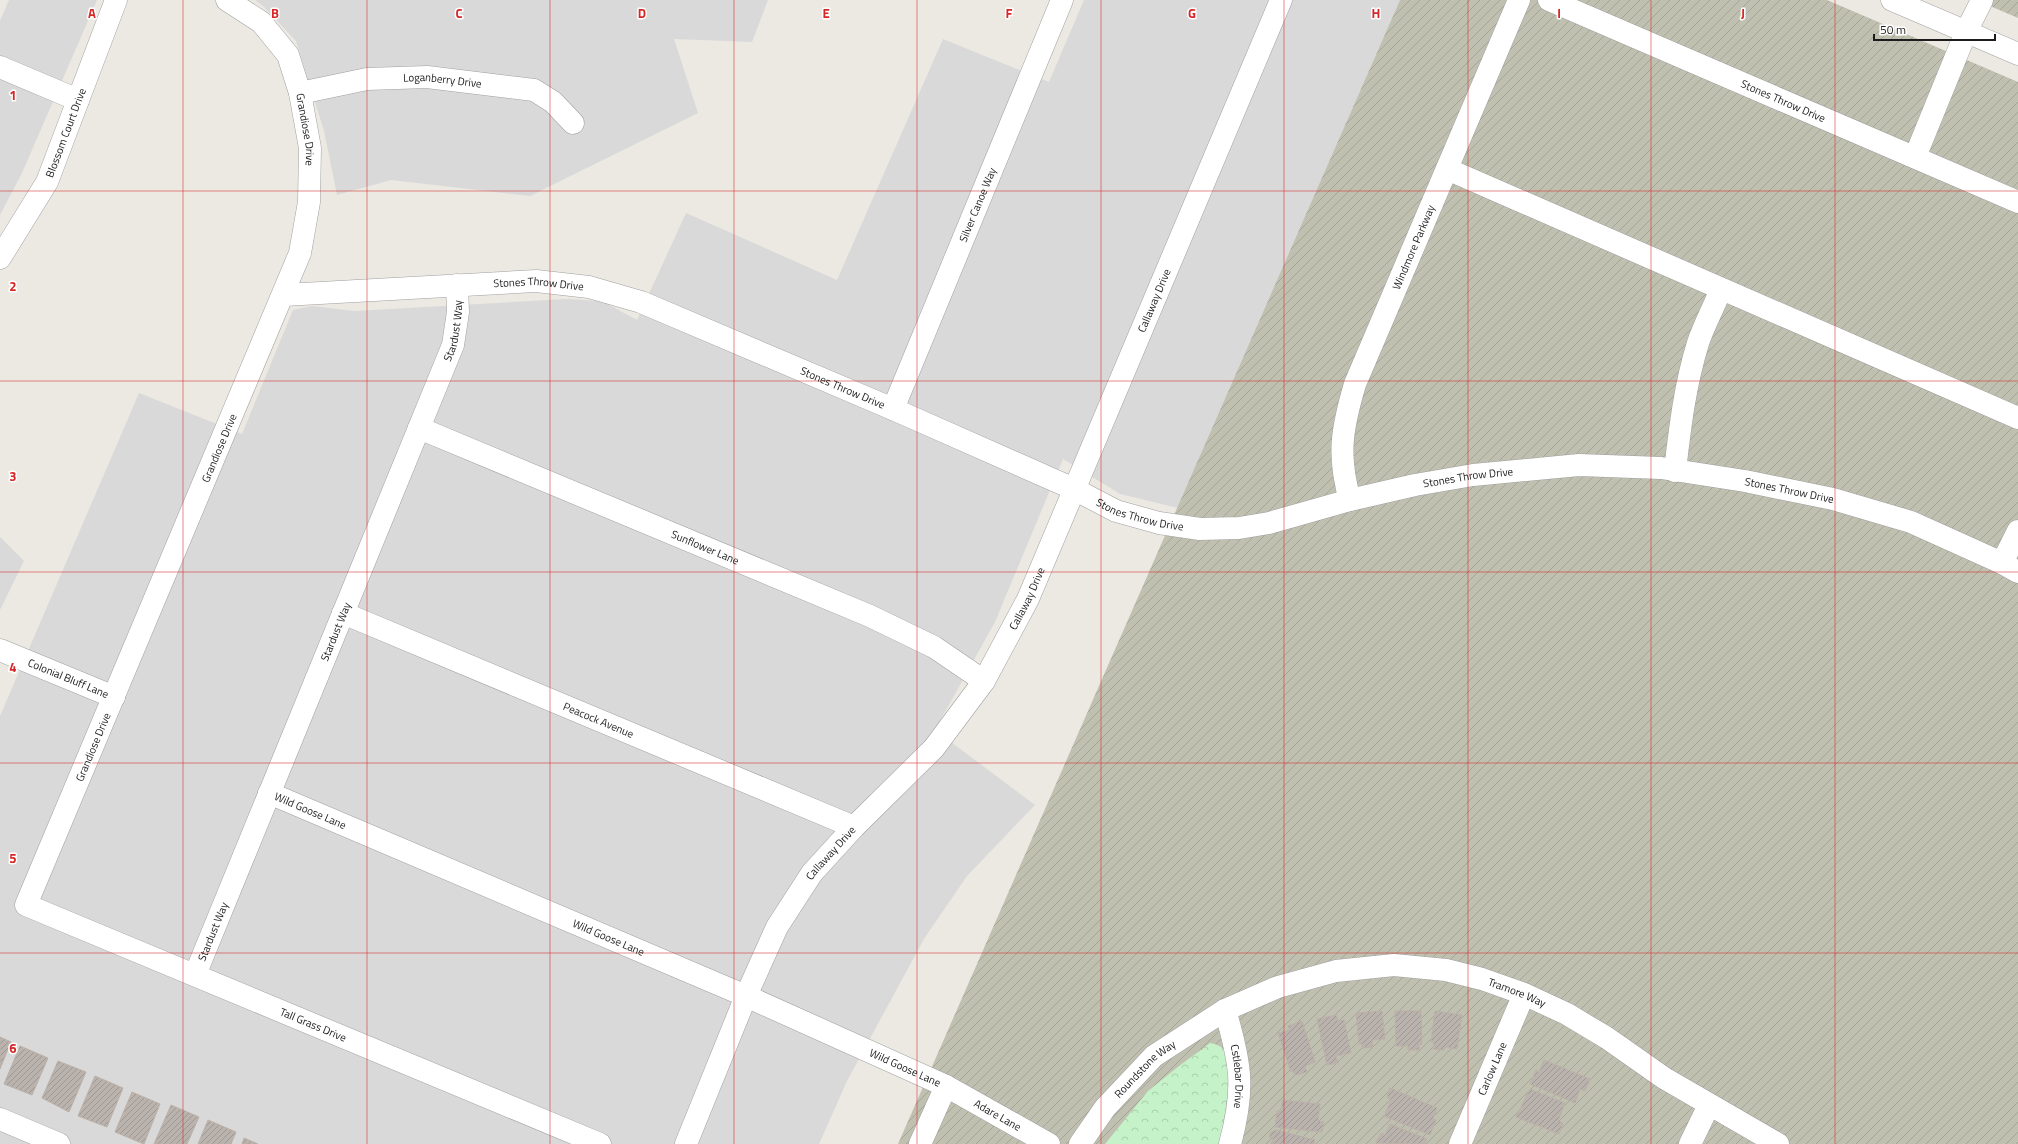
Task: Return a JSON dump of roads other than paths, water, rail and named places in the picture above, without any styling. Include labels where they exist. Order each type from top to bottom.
[{"type":"street","name":"Blossom Court Drive","points":[[0,258],[47,182],[116,0]]},
{"type":"street","name":"Grandiose Drive","points":[[26,905],[284,295],[300,253],[309,202],[310,148],[300,93],[288,55],[261,22],[227,0]]},
{"type":"street","name":"Silver Canoe Way","points":[[893,409],[1062,0]]},
{"type":"street","name":"Callaway Drive","points":[[686,1144],[746,996],[777,927],[812,873],[854,827],[934,748],[984,680],[1028,599],[1281,0]]},
{"type":"street","name":"Windmore Parkway","points":[[1350,500],[1344,478],[1341,448],[1347,412],[1355,384],[1519,0]]},
{"type":"street","name":"Stones Throw Drive","points":[[1548,0],[2018,202]]},
{"type":"street","points":[[1892,0],[2018,54]]},
{"type":"street","points":[[1915,157],[1966,32],[1982,0]]},
{"type":"street","points":[[0,67],[78,100]]},
{"type":"street","name":"Loganberry Drive","points":[[300,93],[367,79],[426,77],[534,90],[553,102],[573,123]]},
{"type":"street","points":[[1447,169],[2018,418]]},
{"type":"street","name":"Stones Throw Drive","points":[[284,295],[536,281],[590,287],[634,300],[893,409],[1074,489],[1116,511],[1159,523],[1200,529],[1239,528],[1269,523],[1350,500],[1473,475],[1579,465],[1675,471],[1745,481],[1833,500],[1911,522],[2010,568]]},
{"type":"street","name":"Stardust Way","points":[[195,975],[453,345],[458,312],[457,285]]},
{"type":"street","points":[[1675,471],[1681,415],[1688,381],[1698,342],[1721,289]]},
{"type":"street","name":"Sunflower Lane","points":[[419,428],[870,616],[934,647],[984,680]]},
{"type":"street","points":[[2010,568],[2018,531]]},
{"type":"street","name":"Peacock Avenue","points":[[343,613],[854,827]]},
{"type":"street","name":"Colonial Bluff Lane","points":[[0,650],[114,697]]},
{"type":"street","name":"Wild Goose Lane","points":[[269,793],[746,996],[946,1086]]},
{"type":"street","name":"Tall Grass Drive","points":[[26,905],[600,1144]]},
{"type":"street","name":"Tramore Way","points":[[1225,1010],[1278,987],[1336,971],[1394,964],[1446,970],[1524,994],[1567,1014],[1607,1038],[1664,1078],[1778,1144]]},
{"type":"street","name":"Carlow Lane","points":[[1460,1144],[1524,994]]},
{"type":"street","name":"Roundstone Way","points":[[1080,1144],[1105,1108],[1154,1056],[1225,1010]]},
{"type":"street","name":"Cstlebar Drive","points":[[1225,1010],[1236,1046],[1240,1076],[1238,1112],[1230,1144]]},
{"type":"street","points":[[920,1144],[946,1086]]},
{"type":"street","name":"Adare Lane","points":[[946,1086],[1049,1144]]},
{"type":"street","points":[[1690,1144],[1709,1105]]},
{"type":"street","points":[[0,1119],[59,1144]]}]
